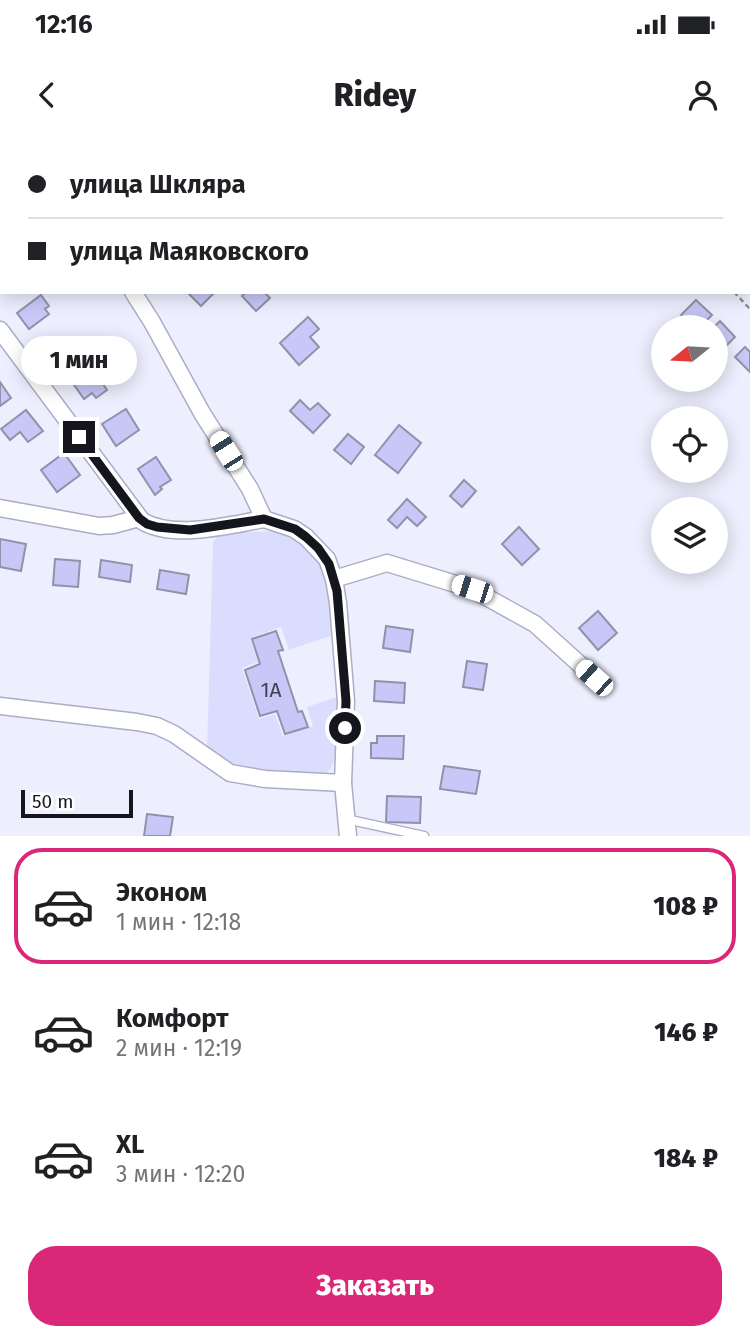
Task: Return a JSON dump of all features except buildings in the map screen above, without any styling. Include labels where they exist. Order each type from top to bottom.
[{"type":"street","points":[[134,294],[202,414],[250,489],[264,519]]},
{"type":"street","points":[[0,330],[139,518],[147,524],[190,530],[264,519],[290,527],[306,537],[327,559],[338,603],[346,701],[343,783],[348,836]]},
{"type":"street","points":[[0,508],[99,526],[139,518]]},
{"type":"street","points":[[334,579],[387,562],[472,589],[535,624],[594,678]]},
{"type":"street","points":[[0,706],[157,726],[174,734],[230,773],[247,777],[343,783]]},
{"type":"lane","points":[[346,819],[424,836]]},
{"type":"path","points":[[736,294],[750,309]]},
{"type":"shaded area","points":[[273,531],[299,541],[321,564],[327,578],[333,635],[289,650],[281,627],[250,638],[258,662],[242,668],[259,719],[275,714],[283,736],[313,726],[307,707],[340,696],[337,747],[332,766],[327,773],[242,771],[207,751],[213,542],[221,533]]},
{"type":"route","points":[[79,437],[139,518],[147,524],[190,530],[264,519],[299,531],[323,553],[337,591],[346,701],[345,728]]}]
